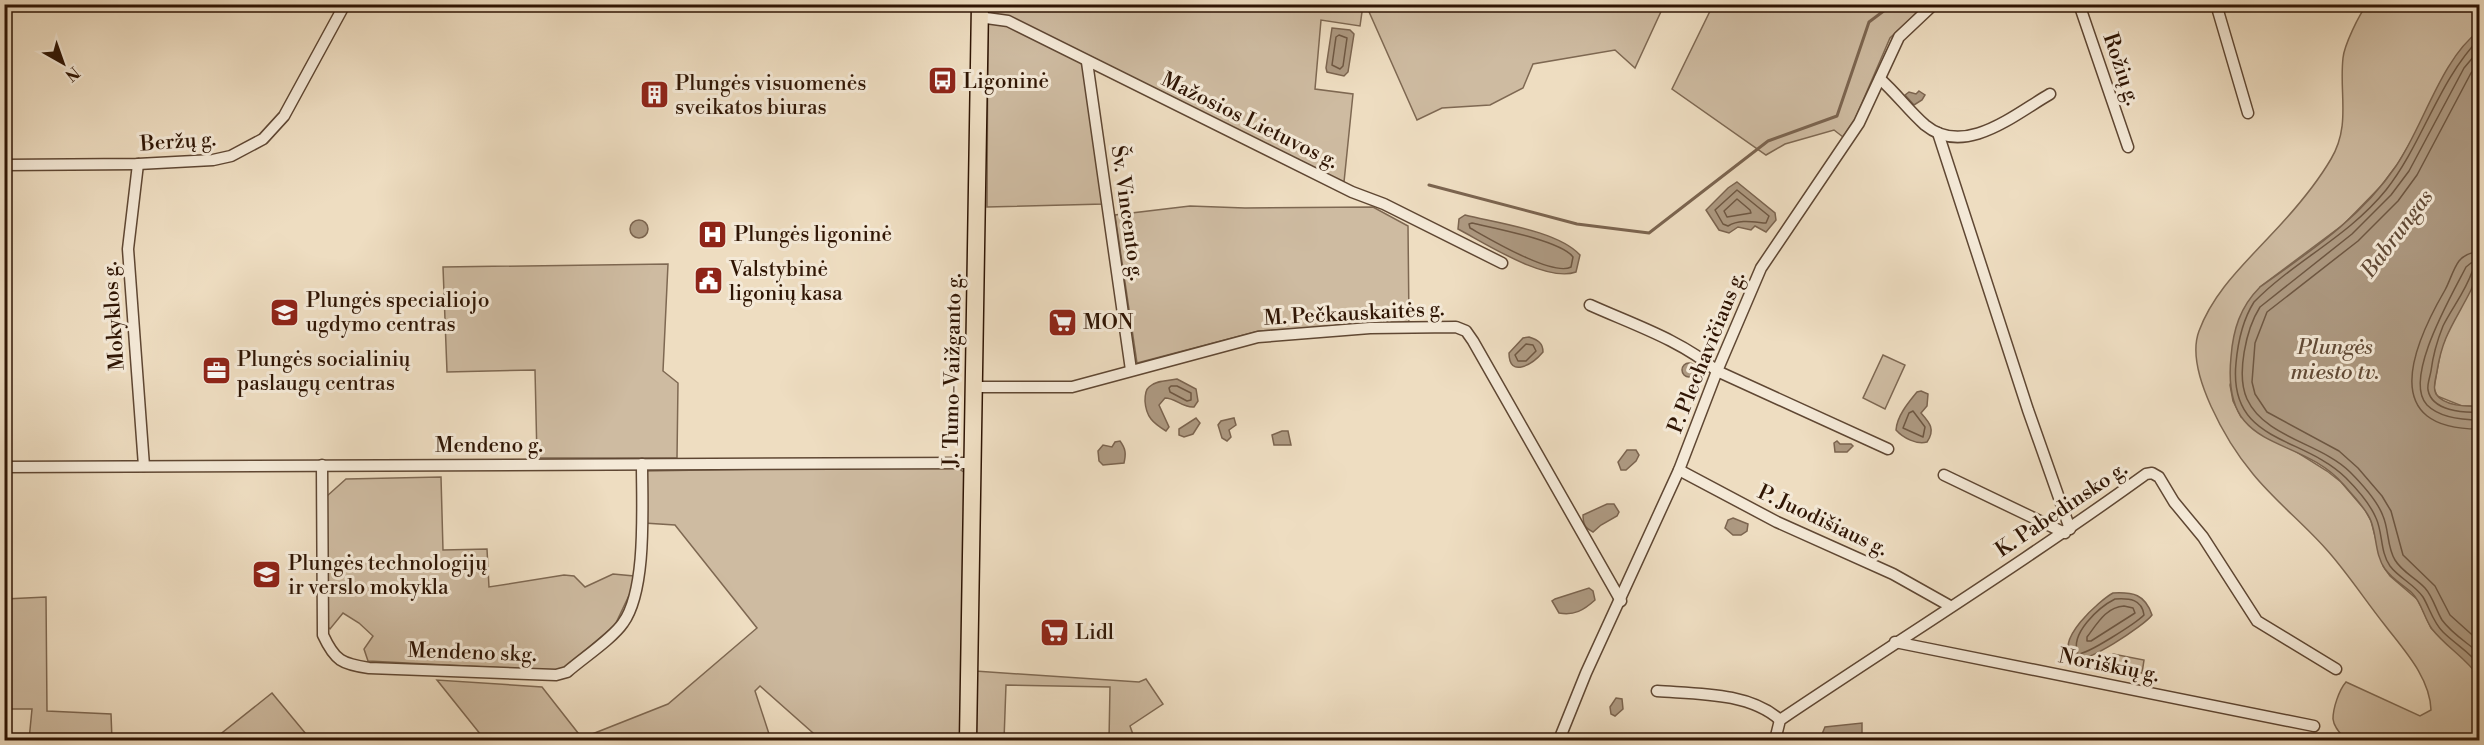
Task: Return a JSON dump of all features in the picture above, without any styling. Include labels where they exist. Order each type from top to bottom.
[{"type":"main road","name":"J. Tumo-Vaižganto g.","points":[[968,741],[980,11]]},
{"type":"main road","name":"J. Tumo-Vaižganto g.","points":[[963,741],[968,723]]},
{"type":"street","name":"Beržų g.","points":[[4,165],[138,164],[213,160],[231,156],[263,140],[284,116],[345,4]]},
{"type":"street","name":"P. Plechavičiaus g.","points":[[1559,741],[1586,673],[1621,602],[1680,470],[1717,371],[1761,268],[1859,123],[1899,37],[1934,4]]},
{"type":"street","name":"Rožių g.","points":[[2079,4],[2128,147]]},
{"type":"street","points":[[2216,4],[2248,113]]},
{"type":"street","name":"Mažosios Lietuvos g.","points":[[980,11],[1008,21],[1352,192],[1384,204],[1502,263]]},
{"type":"street","name":"Šv. Vincento g.","points":[[1088,62],[1131,370]]},
{"type":"street","points":[[1880,79],[1926,126],[1948,137],[1974,136],[2050,94]]},
{"type":"street","points":[[1938,133],[2068,531]]},
{"type":"street","name":"Mokyklos g.","points":[[138,164],[128,249],[144,466]]},
{"type":"street","points":[[1590,305],[1662,338],[1706,361],[1717,371],[1888,449]]},
{"type":"street","name":"M. Pečkauskaitės g.","points":[[974,387],[1072,387],[1258,337],[1370,328],[1456,327],[1466,331],[1473,341],[1621,602]]},
{"type":"street","name":"Mendeno g.","points":[[4,467],[682,462],[973,463]]},
{"type":"street","name":"Mendeno skg.","points":[[322,465],[323,635],[332,651],[344,664],[369,668],[556,675],[567,672],[622,625],[632,609],[639,576],[642,464]]},
{"type":"street","name":"P. Juodišiaus g.","points":[[1680,470],[1778,522],[1893,574],[1950,606]]},
{"type":"street","name":"K. Pabedinsko g.","points":[[1780,720],[1895,642],[2068,531],[2146,474],[2152,473],[2159,477],[2174,502],[2203,537],[2257,621],[2336,669]]},
{"type":"street","points":[[1944,475],[2068,531]]},
{"type":"street","name":"Noriškių g.","points":[[1895,642],[2314,726]]},
{"type":"street","points":[[1657,691],[1713,696],[1750,703],[1771,712],[1780,720],[1775,741]]},
{"type":"shaded area","points":[[988,5],[1363,5],[1360,26],[1321,20],[1315,89],[1353,94],[1344,182],[1083,55],[1104,204],[987,207]]},
{"type":"shaded area","points":[[1366,5],[1664,5],[1635,68],[1615,50],[1533,64],[1523,88],[1490,105],[1442,108],[1417,120]]},
{"type":"shaded area","points":[[1713,5],[1925,5],[1890,38],[1855,119],[1843,137],[1834,130],[1785,144],[1766,155],[1672,89]]},
{"type":"shaded area","points":[[2367,5],[2479,5],[2479,31],[2475,34],[2397,165],[2381,186],[2344,224],[2260,287],[2230,385],[2233,401],[2241,417],[2327,471],[2341,482],[2365,510],[2371,521],[2383,566],[2390,576],[2418,600],[2431,628],[2472,666],[2479,677],[2479,740],[2346,740],[2338,731],[2333,719],[2334,710],[2346,682],[2420,716],[2431,710],[2426,686],[2407,653],[2341,567],[2243,461],[2211,406],[2198,366],[2196,347],[2199,331],[2212,304],[2239,269],[2302,200],[2331,159],[2343,122],[2344,53],[2352,30]]},
{"type":"shaded area","points":[[1190,206],[1373,207],[1408,226],[1409,322],[1259,331],[1137,363],[1115,215]]},
{"type":"shaded area","points":[[2479,259],[2479,406],[2462,406],[2437,396],[2434,388],[2441,349],[2476,277]]},
{"type":"shaded area","points":[[668,264],[663,371],[678,383],[677,458],[537,458],[535,370],[447,372],[443,267]]},
{"type":"shaded area","points":[[1883,355],[1905,365],[1885,409],[1863,398]]},
{"type":"shaded area","points":[[955,466],[965,473],[960,740],[821,740],[760,686],[755,691],[771,740],[485,740],[437,680],[542,687],[582,738],[668,704],[757,628],[675,525],[644,523],[645,471]]},
{"type":"shaded area","points":[[441,477],[443,550],[487,549],[489,587],[564,575],[574,576],[585,587],[613,574],[634,576],[633,587],[615,625],[561,671],[368,661],[364,649],[373,636],[359,623],[343,613],[330,629],[327,626],[327,496],[346,479]]},
{"type":"shaded area","points":[[46,597],[47,711],[111,714],[112,740],[29,740],[32,709],[5,709],[5,599]]},
{"type":"shaded area","points":[[2113,654],[2144,660],[2142,673],[2110,667]]},
{"type":"shaded area","points":[[975,671],[1139,682],[1146,679],[1163,704],[1130,726],[1135,740],[1109,740],[1110,687],[1006,685],[1004,740],[973,740]]},
{"type":"shaded area","points":[[272,693],[311,740],[213,740]]},
{"type":"water","points":[[1332,28],[1350,30],[1354,34],[1348,72],[1344,76],[1327,72],[1326,68]]},
{"type":"water","name":"Plungės miesto tv.","points":[[2479,31],[2479,263],[2473,286],[2443,347],[2434,386],[2436,394],[2444,401],[2462,406],[2479,406],[2479,677],[2432,629],[2412,593],[2385,569],[2379,558],[2369,516],[2344,485],[2326,468],[2250,427],[2238,411],[2231,389],[2231,357],[2239,319],[2253,295],[2260,287],[2351,218],[2382,185],[2406,150],[2433,94],[2454,58]]},
{"type":"water","points":[[1919,91],[1925,95],[1914,105],[1905,95],[1909,92],[1916,94]]},
{"type":"water","points":[[1737,182],[1775,213],[1776,220],[1766,232],[1755,226],[1751,230],[1738,227],[1729,233],[1719,230],[1706,210]]},
{"type":"water","points":[[1465,215],[1526,229],[1557,240],[1580,255],[1576,272],[1563,274],[1549,272],[1499,252],[1458,229],[1459,219]]},
{"type":"water","points":[[639,220],[645,223],[648,229],[645,235],[639,238],[633,235],[630,229],[633,223]]},
{"type":"water","points":[[1529,337],[1539,342],[1543,352],[1522,367],[1513,366],[1509,353],[1523,338]]},
{"type":"water","points":[[1686,363],[1692,363],[1696,370],[1692,377],[1686,377],[1682,373],[1682,367]]},
{"type":"water","points":[[1177,379],[1196,389],[1198,401],[1194,407],[1190,407],[1165,398],[1159,405],[1169,427],[1166,431],[1149,415],[1145,401],[1146,393],[1148,388],[1155,383]]},
{"type":"water","points":[[1917,392],[1928,394],[1927,406],[1921,413],[1929,423],[1931,433],[1927,442],[1919,443],[1902,436],[1896,430],[1898,420],[1904,410]]},
{"type":"water","points":[[1196,418],[1200,423],[1193,434],[1184,437],[1179,435],[1179,429]]},
{"type":"water","points":[[1234,418],[1236,425],[1229,430],[1231,437],[1227,441],[1222,438],[1218,425],[1221,421]]},
{"type":"water","points":[[1288,431],[1291,445],[1274,445],[1272,435]]},
{"type":"water","points":[[1120,441],[1125,452],[1124,463],[1103,465],[1099,461],[1098,451],[1103,445],[1112,447],[1115,442]]},
{"type":"water","points":[[1837,441],[1840,444],[1853,446],[1847,452],[1835,452],[1834,443]]},
{"type":"water","points":[[1627,450],[1636,450],[1639,455],[1626,470],[1621,470],[1618,462]]},
{"type":"water","points":[[1607,504],[1614,504],[1619,512],[1617,516],[1593,532],[1585,525],[1583,515]]},
{"type":"water","points":[[1733,518],[1748,524],[1747,531],[1741,535],[1733,535],[1725,528],[1728,520]]},
{"type":"water","points":[[1589,588],[1593,591],[1595,600],[1578,611],[1569,614],[1559,613],[1552,601],[1555,599]]},
{"type":"water","points":[[2113,593],[2137,596],[2146,603],[2152,615],[2127,635],[2101,651],[2079,659],[2073,658],[2068,651],[2073,632],[2089,612]]},
{"type":"water","points":[[1616,698],[1622,699],[1623,709],[1615,716],[1611,714],[1610,707]]},
{"type":"water","points":[[1862,723],[1862,740],[1823,740],[1822,734],[1825,727]]},
{"type":"waterway","points":[[1429,185],[1577,224],[1649,233],[1768,141],[1837,116],[1869,22],[1893,4]]},
{"type":"place","name":"Ligoninė","points":[[942,81]]},
{"type":"place","name":"Plungės visuomenės sveikatos biuras","points":[[654,95]]},
{"type":"place","name":"Plungės ligoninė","points":[[713,234]]},
{"type":"place","name":"Valstybinė ligonių kasa","points":[[708,281]]},
{"type":"place","name":"Plungės specialiojo ugdymo centras","points":[[285,312]]},
{"type":"place","name":"MON","points":[[1062,322]]},
{"type":"place","name":"Plungės socialinių paslaugų centras","points":[[216,371]]},
{"type":"place","name":"Plungės technologijų ir verslo mokykla","points":[[267,575]]},
{"type":"place","name":"Lidl","points":[[1054,632]]},
{"type":"water label","name":"Babrungas","points":[[2396,233]]}]
